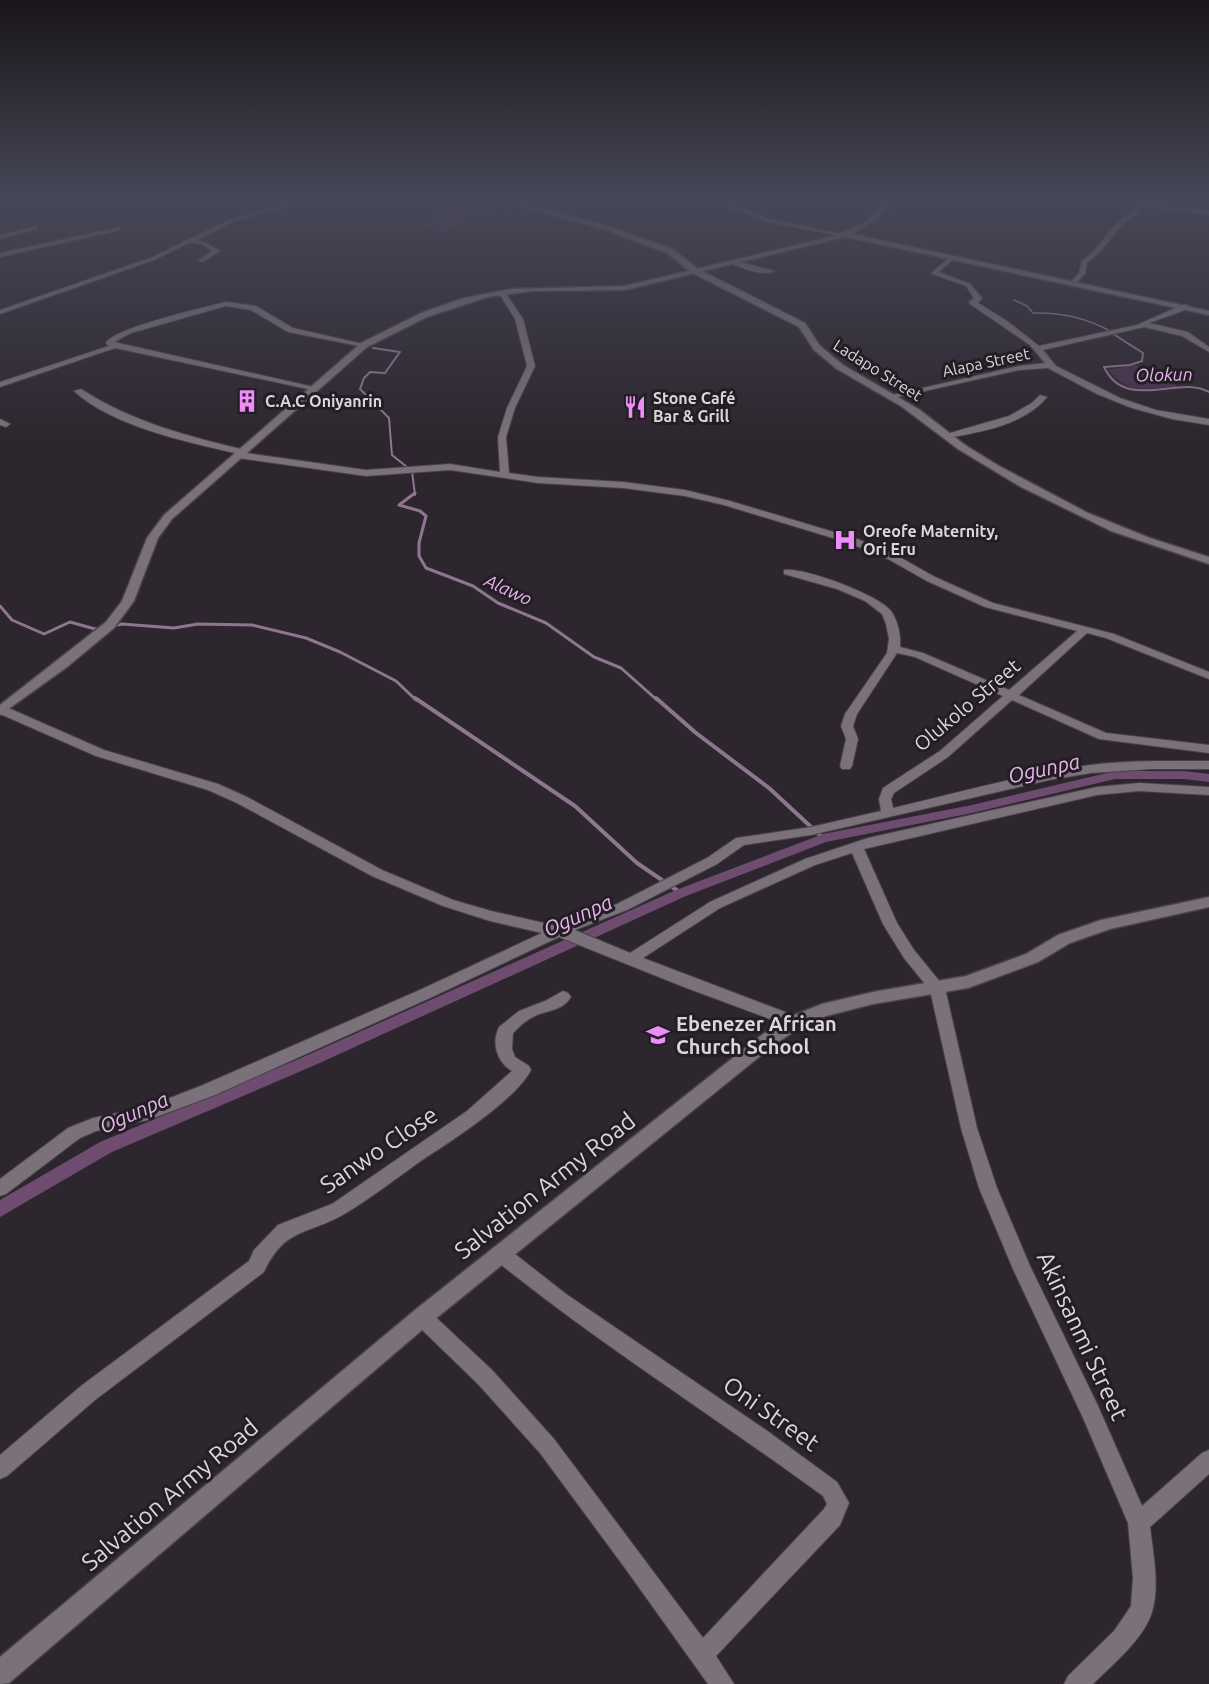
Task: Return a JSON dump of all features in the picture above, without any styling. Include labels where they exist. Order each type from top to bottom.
[{"type":"street","points":[[0,312],[96,279]]},
{"type":"street","points":[[659,279],[612,289],[536,289],[503,292],[418,316],[395,326],[364,345],[168,516],[160,527],[128,601],[110,625],[63,664],[1,710],[100,753],[213,787],[242,800],[377,873],[448,903],[490,916],[564,933],[795,1022]]},
{"type":"street","name":"Ladapo Street","points":[[709,279],[802,325],[812,341],[827,357],[892,397],[975,455],[1094,519],[1156,544],[1209,561]]},
{"type":"street","points":[[950,279],[968,285],[978,298],[973,302],[1031,342],[1050,365],[1099,392],[1125,403],[1165,414],[1209,422]]},
{"type":"street","points":[[1047,279],[1209,313]]},
{"type":"street","points":[[1072,284],[1077,279]]},
{"type":"street","points":[[503,292],[519,319],[531,366],[511,408],[502,437],[505,476]]},
{"type":"street","points":[[314,389],[115,346],[110,343],[111,340],[128,331],[226,304],[253,308],[291,330],[364,345]]},
{"type":"street","points":[[1037,349],[1110,331],[1141,326],[1141,324],[1185,308]]},
{"type":"street","points":[[1141,324],[1185,334],[1209,350]]},
{"type":"street","points":[[0,385],[115,346]]},
{"type":"street","name":"Alapa Street","points":[[892,397],[1009,370],[1050,365]]},
{"type":"street","points":[[78,391],[124,418],[167,435],[240,453],[366,473],[450,467],[564,483],[658,489],[727,503],[875,549],[931,579],[989,605],[1015,614],[1110,636],[1209,676]]},
{"type":"street","points":[[947,435],[984,429],[1031,409],[1043,397]]},
{"type":"street","points":[[788,572],[820,580],[874,602],[885,610],[894,633],[894,649],[851,714],[847,726],[852,739],[846,766]]},
{"type":"street","name":"Olukolo Street","points":[[888,814],[885,799],[888,791],[944,754],[1085,629]]},
{"type":"street","points":[[894,649],[919,655],[1103,736],[1130,742],[1179,744],[1209,749]]},
{"type":"street","points":[[0,1189],[74,1133],[93,1125],[148,1113],[209,1090],[622,907],[712,861],[731,846],[741,842],[814,830],[1049,776],[1091,769],[1151,765],[1209,765]]},
{"type":"street","points":[[631,959],[715,905],[810,862],[856,846],[961,820],[1096,791],[1139,787],[1209,791]]},
{"type":"street","points":[[856,846],[890,924],[909,954],[937,988]]},
{"type":"street","name":"Salvation Army Road","points":[[0,1674],[500,1253],[795,1022],[822,1010],[873,998],[968,982],[1032,958],[1064,939],[1107,924],[1209,902]]},
{"type":"street","name":"Akinsanmi Street","points":[[937,988],[969,1128],[988,1188],[1022,1269],[1091,1413],[1139,1523],[1144,1578],[1142,1610],[1122,1639],[1076,1684]]},
{"type":"street","name":"Sanwo Close","points":[[0,1469],[88,1393],[257,1266],[260,1256],[284,1231],[339,1209],[473,1116],[502,1092],[523,1070],[508,1061],[504,1049],[504,1031],[516,1020],[534,1010],[550,1008],[562,997]]},
{"type":"street","name":"Oni Street","points":[[500,1253],[620,1344],[759,1437],[830,1489],[838,1503],[832,1517],[701,1656]]},
{"type":"street","points":[[422,1317],[485,1377],[547,1446],[722,1684]]},
{"type":"street","points":[[1139,1523],[1209,1460]]},
{"type":"shaded area","points":[[1136,365],[1176,387],[1132,388],[1108,370]]},
{"type":"waterway","name":"Olokun","points":[[1014,300],[1027,306],[1033,313],[1073,316],[1110,331]]},
{"type":"waterway","name":"Olokun","points":[[1107,330],[1143,353],[1142,361],[1130,365],[1104,367],[1114,381],[1126,388],[1139,390],[1183,387],[1209,392]]},
{"type":"waterway","name":"Alawo","points":[[373,348],[400,352],[385,373],[370,372],[364,378],[360,389],[389,418],[392,455],[412,471],[415,493]]},
{"type":"waterway","name":"Alawo","points":[[415,493],[399,505],[420,511],[426,516],[419,543],[419,556],[426,568],[473,586],[498,603],[546,623],[594,657],[621,668],[657,700]]},
{"type":"waterway","points":[[0,606],[12,620],[44,634],[70,622],[95,629],[100,628]]},
{"type":"waterway","points":[[113,626],[122,624],[174,628],[198,624],[252,625],[306,638],[340,652],[396,681],[416,700]]},
{"type":"waterway","points":[[415,698],[575,806],[637,863],[681,893]]},
{"type":"waterway","name":"Alawo","points":[[656,698],[696,733],[769,788],[823,838]]},
{"type":"waterway","name":"Ogunpa","points":[[0,1209],[106,1147],[307,1062],[681,893],[823,838],[972,809],[1115,775],[1184,775],[1209,778]]},
{"type":"place","name":"C.A.C Oniyanrin","points":[[247,401]]},
{"type":"place","name":"Stone Café Bar & Grill","points":[[635,407]]},
{"type":"place","name":"Oreofe Maternity, Ori Eru","points":[[845,540]]},
{"type":"place","name":"Ebenezer African Church School","points":[[658,1035]]}]
